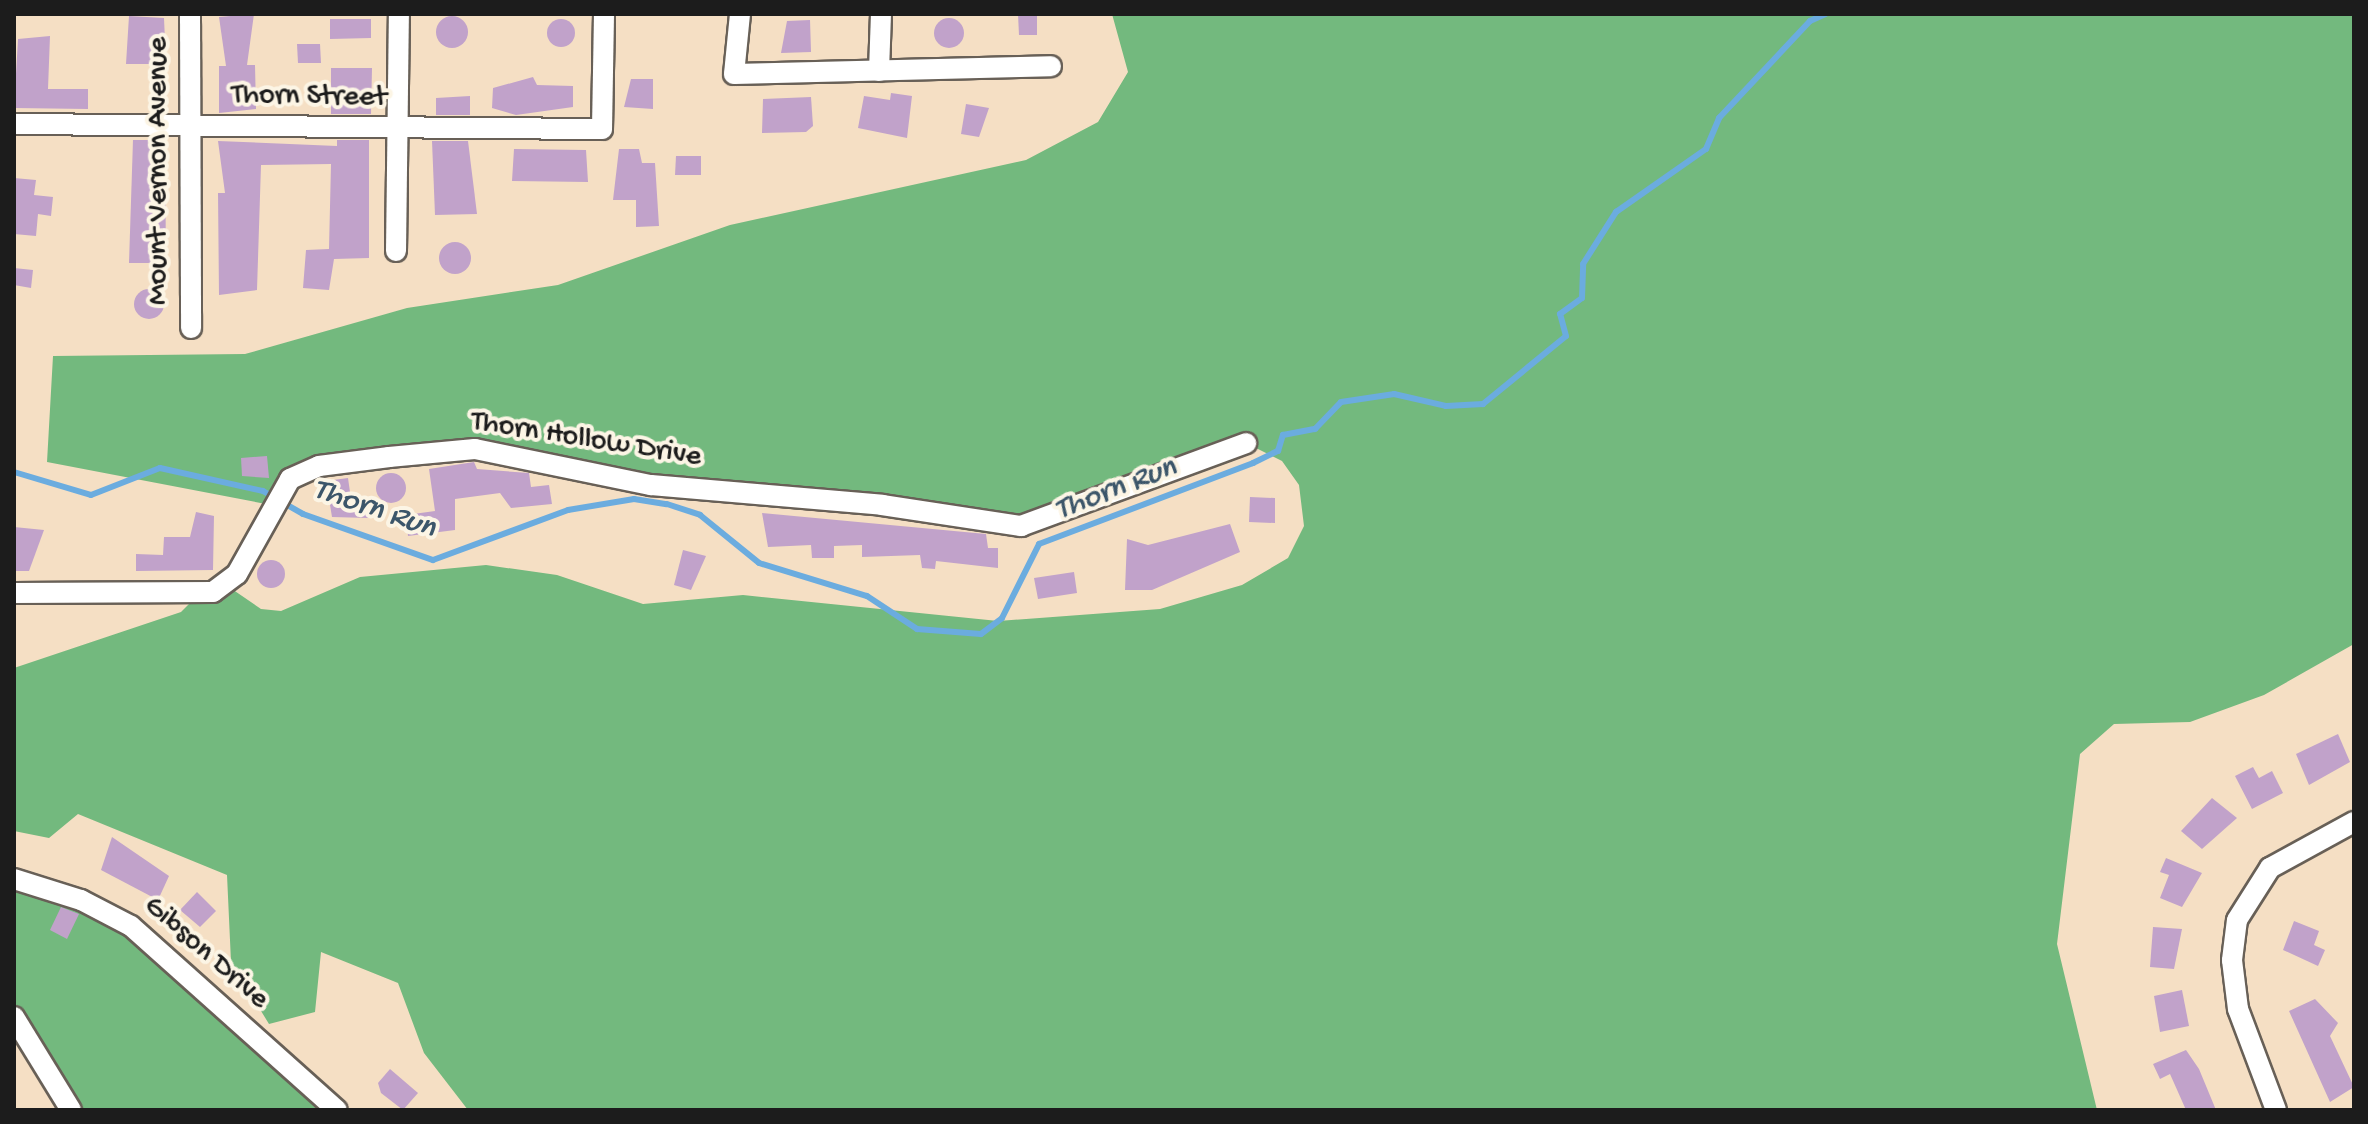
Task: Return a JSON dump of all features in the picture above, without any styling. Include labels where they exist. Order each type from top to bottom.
[{"type":"street","name":"Mount Vernon Avenue","points":[[190,14],[191,328]]},
{"type":"street","points":[[396,251],[400,129],[399,14]]},
{"type":"street","name":"Thorn Street","points":[[14,124],[602,129],[604,14]]},
{"type":"street","points":[[740,14],[734,74],[1051,66]]},
{"type":"street","points":[[879,71],[881,14]]},
{"type":"street","name":"Thorn Hollow Drive","points":[[14,593],[213,592],[237,574],[275,498],[319,466],[475,449],[651,485],[882,505],[1021,526],[1246,443]]},
{"type":"street","points":[[2276,1110],[2238,1009],[2232,960],[2237,920],[2270,868],[2354,822]]},
{"type":"street","name":"Gibson Drive","points":[[14,879],[81,900],[131,926],[337,1110]]},
{"type":"street","points":[[14,1017],[71,1110]]},
{"type":"green space","points":[[1112,14],[2354,14],[2354,644],[2264,695],[2190,722],[2114,724],[2080,754],[2057,944],[2097,1110],[468,1110],[424,1053],[398,983],[321,952],[315,1012],[269,1024],[231,962],[227,875],[78,814],[49,838],[14,831],[14,668],[181,612],[198,595],[226,585],[261,609],[281,611],[360,577],[486,565],[557,575],[643,604],[743,595],[998,621],[1160,609],[1242,585],[1288,558],[1304,526],[1299,485],[1282,461],[1246,443],[1045,522],[814,500],[507,453],[319,466],[271,505],[47,462],[53,356],[245,354],[407,308],[558,285],[730,225],[1026,160],[1098,122],[1128,72]]},
{"type":"green space","points":[[14,879],[107,911],[329,1110],[71,1110],[14,1017]]},
{"type":"building","points":[[254,14],[247,65],[255,65],[256,109],[219,113],[219,66],[226,66],[219,17]]},
{"type":"building","points":[[1018,14],[1037,14],[1037,35],[1019,35]]},
{"type":"building","points":[[129,16],[164,18],[166,64],[126,64]]},
{"type":"building","points":[[452,16],[463,21],[468,32],[463,43],[452,48],[441,43],[436,32],[441,21]]},
{"type":"building","points":[[949,18],[960,22],[964,33],[960,44],[949,48],[938,44],[934,33],[938,22]]},
{"type":"building","points":[[330,19],[371,19],[371,38],[330,39]]},
{"type":"building","points":[[561,19],[571,23],[575,33],[571,43],[561,47],[551,43],[547,33],[551,23]]},
{"type":"building","points":[[810,20],[811,52],[781,53],[787,21]]},
{"type":"building","points":[[50,36],[48,89],[88,89],[88,109],[14,108],[18,39]]},
{"type":"building","points":[[297,44],[320,44],[321,63],[298,63]]},
{"type":"building","points":[[331,68],[372,68],[371,114],[331,114]]},
{"type":"building","points":[[533,77],[537,85],[573,86],[573,107],[516,115],[492,108],[493,88]]},
{"type":"building","points":[[631,79],[653,79],[653,109],[624,107]]},
{"type":"building","points":[[891,93],[912,96],[907,138],[858,128],[864,96],[890,100]]},
{"type":"building","points":[[470,96],[470,115],[436,115],[436,98]]},
{"type":"building","points":[[811,97],[813,126],[806,132],[762,133],[763,99]]},
{"type":"building","points":[[966,104],[989,108],[979,137],[961,134]]},
{"type":"building","points":[[133,140],[165,140],[166,263],[129,263]]},
{"type":"building","points":[[337,140],[369,140],[369,258],[334,259],[329,290],[303,288],[306,250],[329,249],[331,164],[261,165],[257,290],[219,295],[218,193],[225,193],[218,141],[337,146]]},
{"type":"building","points":[[432,141],[468,141],[477,214],[435,215]]},
{"type":"building","points":[[514,149],[586,150],[588,182],[512,181]]},
{"type":"building","points":[[619,149],[639,149],[642,163],[655,163],[659,226],[636,227],[636,200],[613,200]]},
{"type":"building","points":[[676,156],[701,156],[701,175],[675,175]]},
{"type":"building","points":[[14,178],[36,180],[34,195],[53,197],[51,216],[38,214],[36,236],[14,234]]},
{"type":"building","points":[[455,242],[466,247],[471,258],[466,269],[455,274],[444,269],[439,258],[444,247]]},
{"type":"building","points":[[14,268],[33,270],[31,288],[14,285]]},
{"type":"building","points":[[149,289],[160,293],[164,304],[160,315],[149,319],[138,315],[134,304],[138,293]]},
{"type":"building","points":[[267,456],[269,478],[242,476],[241,458]]},
{"type":"building","points":[[474,462],[477,469],[529,473],[531,487],[549,485],[552,504],[511,508],[500,493],[455,499],[455,530],[408,536],[406,515],[435,511],[429,469]]},
{"type":"building","points":[[391,473],[402,477],[406,488],[402,499],[391,503],[380,499],[376,488],[380,477]]},
{"type":"building","points":[[348,478],[352,506],[367,504],[369,518],[332,517],[326,481]]},
{"type":"building","points":[[1250,497],[1275,498],[1275,523],[1249,522]]},
{"type":"building","points":[[196,512],[214,516],[213,570],[136,571],[136,554],[163,555],[164,537],[190,537]]},
{"type":"building","points":[[762,513],[986,534],[988,548],[998,548],[998,568],[936,561],[935,569],[922,568],[920,555],[862,557],[862,545],[834,546],[834,558],[812,558],[811,545],[768,547]]},
{"type":"building","points":[[1230,524],[1240,552],[1152,590],[1125,590],[1127,539],[1148,545]]},
{"type":"building","points":[[14,527],[44,530],[29,571],[14,571]]},
{"type":"building","points":[[683,550],[706,556],[691,590],[674,585]]},
{"type":"building","points":[[271,560],[281,564],[285,574],[281,584],[271,588],[261,584],[257,574],[261,564]]},
{"type":"building","points":[[1074,572],[1077,593],[1038,599],[1034,578]]},
{"type":"building","points":[[2338,734],[2350,762],[2309,785],[2296,754]]},
{"type":"building","points":[[2253,767],[2259,778],[2272,771],[2283,793],[2252,809],[2235,776]]},
{"type":"building","points":[[2212,798],[2237,818],[2202,849],[2181,831]]},
{"type":"building","points":[[112,837],[169,876],[158,900],[101,870]]},
{"type":"building","points":[[2166,858],[2202,873],[2182,907],[2160,898],[2169,875],[2160,872]]},
{"type":"building","points":[[197,892],[216,911],[200,927],[180,910]]},
{"type":"building","points":[[61,907],[79,914],[67,939],[50,930]]},
{"type":"building","points":[[2294,921],[2319,931],[2314,945],[2325,950],[2318,966],[2283,950]]},
{"type":"building","points":[[2153,927],[2182,929],[2174,969],[2150,967]]},
{"type":"building","points":[[2182,990],[2189,1026],[2160,1032],[2154,996]]},
{"type":"building","points":[[2315,999],[2338,1023],[2330,1036],[2354,1087],[2330,1102],[2289,1011]]},
{"type":"building","points":[[2186,1050],[2199,1069],[2216,1110],[2186,1110],[2170,1074],[2160,1079],[2153,1064]]},
{"type":"building","points":[[390,1069],[418,1093],[403,1110],[381,1093],[378,1083]]},
{"type":"waterway","name":"Thorn Run","points":[[14,472],[91,495],[160,468],[263,491],[303,514],[433,560],[568,510],[634,499],[667,504],[700,515],[759,563],[867,596],[917,629],[981,634],[1002,618],[1039,544],[1253,463],[1278,451],[1283,435],[1315,429],[1341,402],[1394,394],[1446,406],[1483,404],[1566,336],[1560,314],[1582,298],[1583,264],[1616,212],[1706,149],[1719,118],[1810,21],[1826,14]]}]
